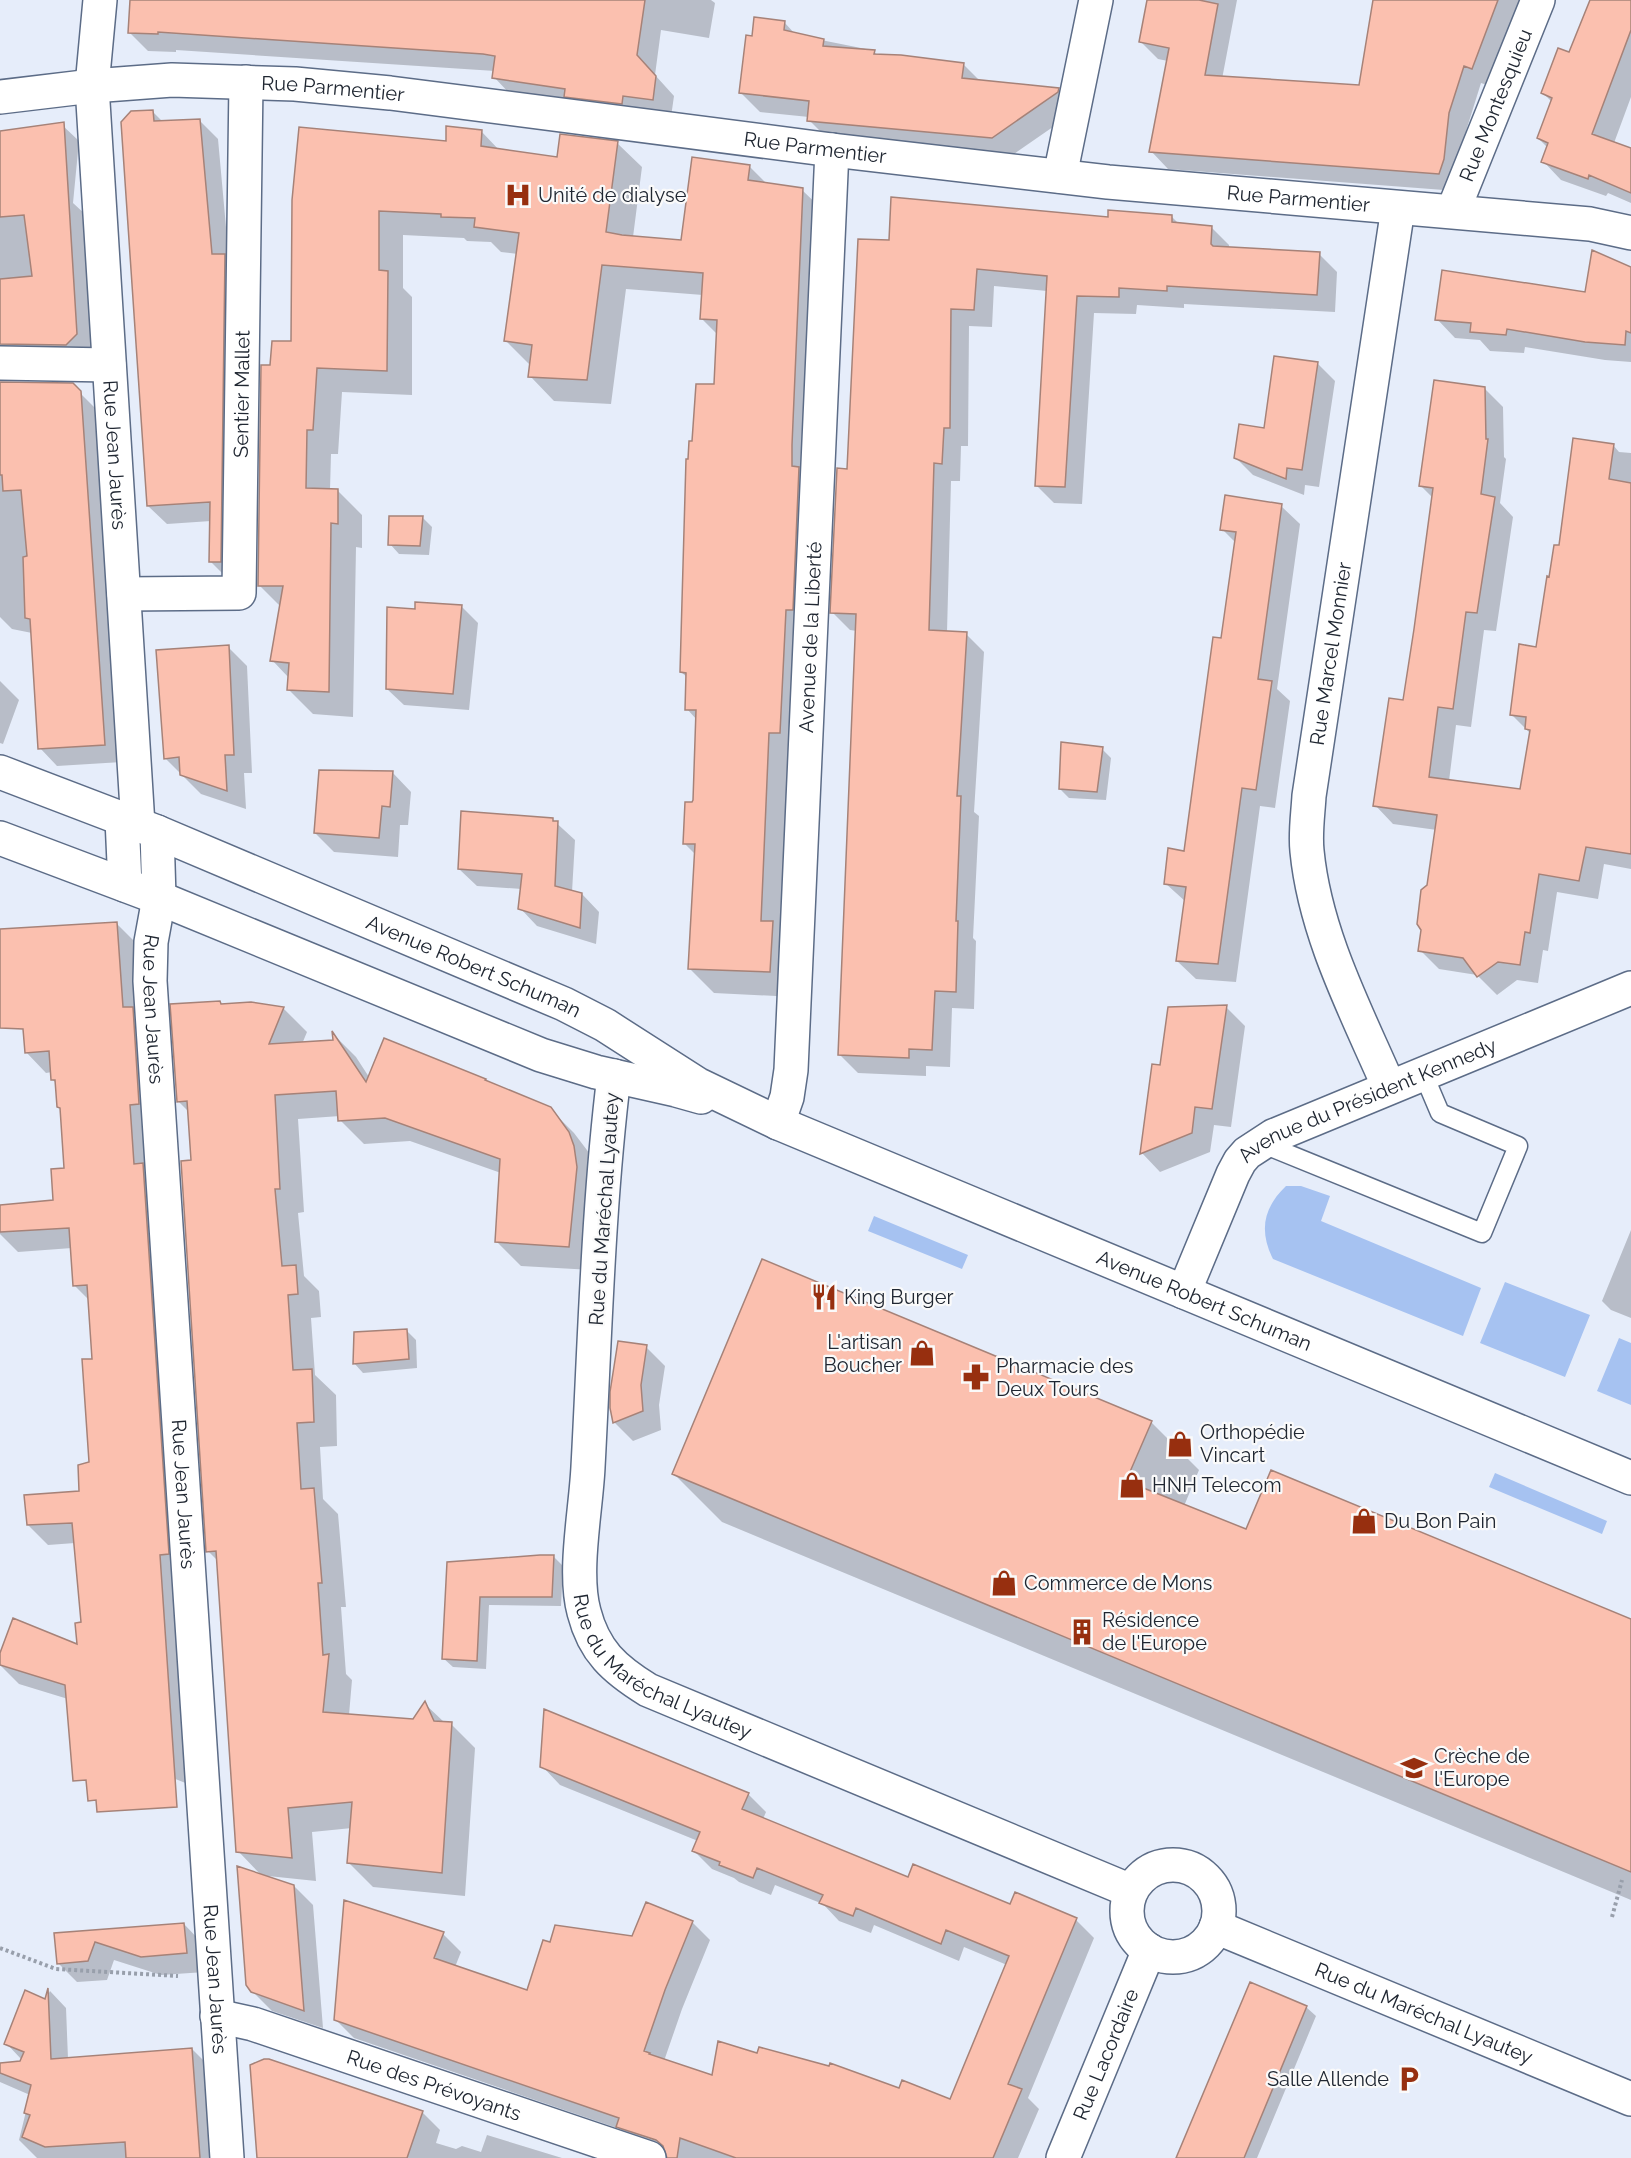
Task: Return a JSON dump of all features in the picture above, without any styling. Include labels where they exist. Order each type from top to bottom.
[{"type":"street","name":"Rue Jean Jaurès","points":[[100,0],[92,86],[139,825],[159,898],[151,942],[150,981],[227,2158]]},
{"type":"street","points":[[1060,176],[1096,0]]},
{"type":"street","name":"Rue Montesquieu","points":[[1453,212],[1538,0]]},
{"type":"street","name":"Rue Parmentier","points":[[0,97],[92,86],[172,80],[295,84],[390,93],[832,150],[1163,188],[1590,224],[1631,233]]},
{"type":"street","name":"Sentier Mallet","points":[[124,594],[239,593],[246,82]]},
{"type":"street","name":"Avenue de la Liberté","points":[[777,1123],[787,1097],[791,1070],[832,150]]},
{"type":"street","name":"Rue Marcel Monnier","points":[[1389,1087],[1324,932],[1315,905],[1306,848],[1309,796],[1398,208]]},
{"type":"street","points":[[0,363],[109,365]]},
{"type":"street","name":"Avenue Robert Schuman","points":[[0,772],[139,825],[590,1016],[697,1084],[777,1123],[1631,1478]]},
{"type":"street","name":"Rue Jean Jaurès","points":[[124,885],[139,825]]},
{"type":"street","name":"Avenue Robert Schuman","points":[[0,838],[159,898],[541,1056],[614,1076],[676,1089],[777,1123]]},
{"type":"street","name":"Avenue du Président Kennedy","points":[[1184,1292],[1233,1174],[1240,1161],[1261,1143],[1389,1087],[1631,988]]},
{"type":"street","name":"Rue du Maréchal Lyautey","points":[[614,1076],[604,1161],[587,1488],[580,1570],[583,1611],[589,1631],[599,1649],[613,1666],[648,1690],[1131,1891]]},
{"type":"street","points":[[1176,1864],[1191,1868],[1206,1879],[1217,1895],[1219,1915],[1216,1927],[1206,1942],[1187,1954],[1164,1956],[1149,1950],[1136,1939],[1128,1924],[1126,1907],[1131,1891],[1140,1878],[1153,1869],[1176,1864]]},
{"type":"street","name":"Rue du Maréchal Lyautey","points":[[1216,1927],[1631,2099]]},
{"type":"street","name":"Rue Lacordaire","points":[[1063,2158],[1149,1950]]},
{"type":"street","name":"Rue des Prévoyants","points":[[217,2016],[246,2022],[649,2158]]},
{"type":"lane","points":[[1261,1143],[1482,1233],[1518,1146],[1440,1113],[1423,1073]]},
{"type":"path","points":[[1612,1917],[1622,1880]]},
{"type":"path","points":[[0,1948],[56,1970],[215,1978]]},
{"type":"shaded area","points":[[1286,1186],[1301,1186],[1330,1196],[1321,1221],[1481,1288],[1463,1336],[1273,1259],[1266,1239],[1266,1220],[1272,1203]]},
{"type":"shaded area","points":[[874,1216],[968,1255],[962,1269],[868,1231]]},
{"type":"shaded area","points":[[1505,1282],[1590,1315],[1565,1377],[1480,1343]]},
{"type":"shaded area","points":[[1619,1338],[1631,1343],[1631,1405],[1597,1391]]},
{"type":"shaded area","points":[[1495,1473],[1607,1521],[1602,1534],[1489,1487]]},
{"type":"building","points":[[130,0],[645,0],[637,55],[656,76],[653,100],[623,96],[622,104],[564,97],[565,89],[492,78],[495,56],[483,54],[158,32],[158,34],[128,33]]},
{"type":"building","points":[[1147,0],[1199,0],[1218,4],[1205,75],[1359,85],[1373,0],[1498,0],[1472,69],[1464,66],[1449,113],[1444,159],[1439,174],[1149,152],[1169,48],[1139,42]]},
{"type":"building","points":[[1590,0],[1631,0],[1631,30],[1592,134],[1631,148],[1631,193],[1589,175],[1588,179],[1541,162],[1548,143],[1537,138],[1552,98],[1541,93],[1558,48],[1569,52]]},
{"type":"building","points":[[754,17],[785,21],[784,30],[824,39],[823,46],[875,50],[874,54],[964,63],[962,78],[1059,88],[1058,92],[992,138],[807,121],[809,101],[739,93],[746,35],[752,36]]},
{"type":"building","points":[[153,110],[154,121],[200,119],[212,254],[225,254],[221,562],[209,562],[210,502],[147,506],[121,122],[131,111]]},
{"type":"building","points":[[64,122],[77,334],[66,345],[0,344],[0,279],[32,276],[24,215],[0,217],[0,131]]},
{"type":"building","points":[[446,126],[482,130],[481,146],[557,157],[560,134],[618,141],[606,232],[622,235],[681,240],[692,157],[750,165],[748,180],[803,188],[792,445],[792,466],[799,467],[793,610],[786,610],[780,733],[769,733],[761,921],[773,921],[770,972],[688,969],[695,844],[683,844],[685,802],[693,800],[696,710],[685,710],[686,673],[680,672],[686,459],[688,459],[689,441],[692,441],[696,384],[714,384],[717,320],[700,319],[703,273],[602,265],[587,380],[528,377],[532,345],[504,341],[519,233],[474,227],[475,218],[379,211],[379,270],[388,271],[387,371],[317,368],[313,430],[307,430],[306,488],[338,489],[338,524],[331,523],[329,692],[287,690],[289,663],[270,661],[283,586],[258,586],[261,365],[270,365],[272,341],[291,341],[292,200],[299,127],[446,141]]},
{"type":"building","points":[[891,197],[1108,217],[1108,210],[1172,215],[1172,222],[1212,226],[1211,244],[1213,246],[1320,252],[1317,295],[1167,286],[1167,291],[1119,288],[1119,297],[1077,296],[1065,487],[1035,486],[1047,276],[977,269],[974,310],[951,309],[950,428],[944,428],[942,464],[934,463],[929,630],[967,632],[957,796],[961,796],[956,921],[958,921],[956,992],[935,991],[932,1050],[909,1049],[909,1058],[838,1055],[856,614],[830,613],[837,468],[847,469],[858,239],[889,240]]},
{"type":"building","points":[[1592,250],[1631,267],[1631,333],[1626,331],[1625,345],[1585,342],[1507,329],[1506,335],[1470,332],[1471,323],[1435,320],[1442,270],[1585,292]]},
{"type":"building","points":[[1274,356],[1318,362],[1302,470],[1287,468],[1286,479],[1234,458],[1239,424],[1264,428]]},
{"type":"building","points":[[1434,380],[1485,387],[1486,439],[1488,439],[1481,494],[1495,497],[1477,613],[1466,612],[1453,709],[1438,707],[1429,777],[1520,789],[1530,730],[1525,729],[1526,717],[1510,715],[1519,644],[1536,647],[1547,576],[1549,577],[1554,545],[1559,545],[1573,438],[1614,444],[1609,479],[1631,483],[1631,854],[1586,847],[1579,881],[1539,874],[1530,933],[1525,932],[1520,965],[1498,962],[1477,977],[1463,958],[1418,951],[1421,930],[1417,924],[1421,890],[1427,885],[1437,815],[1373,806],[1389,698],[1403,700],[1414,629],[1433,488],[1419,486]]},
{"type":"building","points":[[0,382],[73,383],[81,391],[105,745],[38,749],[30,619],[25,618],[23,557],[27,556],[21,490],[3,491],[2,475],[0,475]]},
{"type":"building","points":[[1225,495],[1282,504],[1258,679],[1272,681],[1256,790],[1242,788],[1218,964],[1176,961],[1186,887],[1164,884],[1168,848],[1184,851],[1213,637],[1221,638],[1236,532],[1220,530]]},
{"type":"building","points":[[389,516],[423,516],[420,546],[388,545]]},
{"type":"building","points":[[415,602],[462,605],[453,694],[386,689],[387,607],[415,609]]},
{"type":"building","points":[[229,645],[234,755],[225,755],[227,791],[180,775],[179,757],[164,759],[156,650]]},
{"type":"building","points":[[1061,742],[1103,747],[1097,792],[1059,789]]},
{"type":"building","points":[[319,770],[393,771],[390,807],[382,806],[379,838],[314,833]]},
{"type":"building","points":[[461,811],[553,818],[553,821],[558,821],[555,886],[582,893],[580,928],[518,909],[522,874],[458,869]]},
{"type":"building","points":[[117,922],[123,1007],[133,1007],[139,1104],[130,1105],[134,1164],[143,1163],[169,1554],[160,1555],[177,1807],[97,1812],[96,1800],[88,1801],[86,1780],[73,1781],[65,1685],[0,1665],[0,1653],[13,1618],[77,1644],[75,1623],[81,1622],[72,1523],[27,1525],[24,1495],[79,1491],[78,1465],[89,1462],[82,1359],[92,1359],[87,1285],[73,1286],[69,1228],[0,1232],[0,1205],[53,1200],[51,1169],[64,1168],[60,1108],[57,1107],[55,1080],[51,1080],[49,1051],[25,1053],[23,1029],[0,1028],[0,929]]},
{"type":"building","points":[[220,1001],[221,1004],[251,1002],[284,1007],[269,1044],[333,1040],[332,1031],[366,1082],[384,1038],[486,1079],[551,1107],[569,1132],[574,1146],[577,1167],[569,1247],[495,1242],[500,1159],[385,1118],[338,1121],[336,1091],[275,1095],[280,1189],[275,1189],[282,1266],[296,1265],[298,1294],[288,1295],[293,1370],[312,1369],[314,1422],[297,1423],[301,1489],[314,1488],[322,1583],[318,1583],[323,1655],[329,1654],[323,1712],[413,1719],[425,1701],[434,1721],[452,1722],[442,1873],[347,1863],[352,1802],[288,1808],[292,1858],[236,1852],[216,1551],[206,1552],[181,1161],[191,1160],[187,1101],[177,1102],[170,1004]]},
{"type":"building","points":[[1227,1005],[1212,1109],[1195,1107],[1192,1133],[1140,1154],[1152,1064],[1160,1065],[1168,1007]]},
{"type":"building","points":[[762,1259],[1152,1421],[1126,1481],[1246,1529],[1271,1470],[1631,1619],[1631,1872],[672,1474]]},
{"type":"building","points":[[407,1329],[409,1359],[353,1364],[354,1332]]},
{"type":"building","points":[[618,1341],[647,1345],[641,1385],[643,1411],[613,1423],[610,1392]]},
{"type":"building","points":[[554,1555],[552,1597],[480,1597],[477,1661],[442,1659],[447,1562]]},
{"type":"building","points":[[544,1709],[749,1793],[742,1809],[908,1877],[913,1864],[1010,1904],[1015,1892],[1077,1918],[1008,2084],[1022,2089],[993,2158],[736,2158],[680,2138],[677,2158],[667,2158],[663,2146],[656,2140],[616,2127],[619,2118],[334,2020],[344,1900],[444,1932],[434,1958],[527,1990],[543,1940],[550,1942],[555,1925],[632,1936],[646,1902],[693,1921],[665,1990],[644,2051],[712,2075],[718,2041],[757,2053],[759,2047],[829,2066],[830,2063],[899,2088],[902,2080],[950,2099],[1009,1956],[946,1930],[941,1944],[856,1908],[853,1916],[819,1903],[823,1895],[757,1868],[753,1878],[719,1865],[720,1862],[692,1851],[700,1832],[540,1767]]},
{"type":"building","points":[[237,1866],[294,1885],[304,2011],[251,1992],[246,1985]]},
{"type":"building","points":[[184,1923],[187,1953],[141,1957],[95,1942],[88,1961],[57,1964],[54,1933]]},
{"type":"building","points":[[1250,1982],[1307,2006],[1244,2158],[1176,2158]]},
{"type":"building","points":[[48,1988],[51,2059],[192,2048],[200,2158],[126,2158],[125,2142],[45,2147],[22,2137],[30,2115],[24,2113],[31,2085],[0,2073],[0,2063],[20,2061],[24,2052],[4,2044],[25,1990],[45,1999]]},
{"type":"building","points":[[264,2059],[423,2111],[407,2158],[257,2158],[250,2065]]},
{"type":"place","name":"Unité de dialyse","points":[[518,195]]},
{"type":"place","name":"King Burger","points":[[824,1297]]},
{"type":"place","name":"L'artisan Boucher","points":[[922,1353]]},
{"type":"place","name":"Pharmacie des Deux Tours","points":[[976,1377]]},
{"type":"place","name":"Orthopédie Vincart","points":[[1180,1444]]},
{"type":"place","name":"HNH Telecom","points":[[1132,1485]]},
{"type":"place","name":"Du Bon Pain","points":[[1364,1521]]},
{"type":"place","name":"Commerce de Mons","points":[[1004,1583]]},
{"type":"place","name":"Résidence de l'Europe","points":[[1082,1632]]},
{"type":"place","name":"Crèche de l'Europe","points":[[1414,1768]]},
{"type":"place","name":"Salle Allende","points":[[1409,2079]]}]
